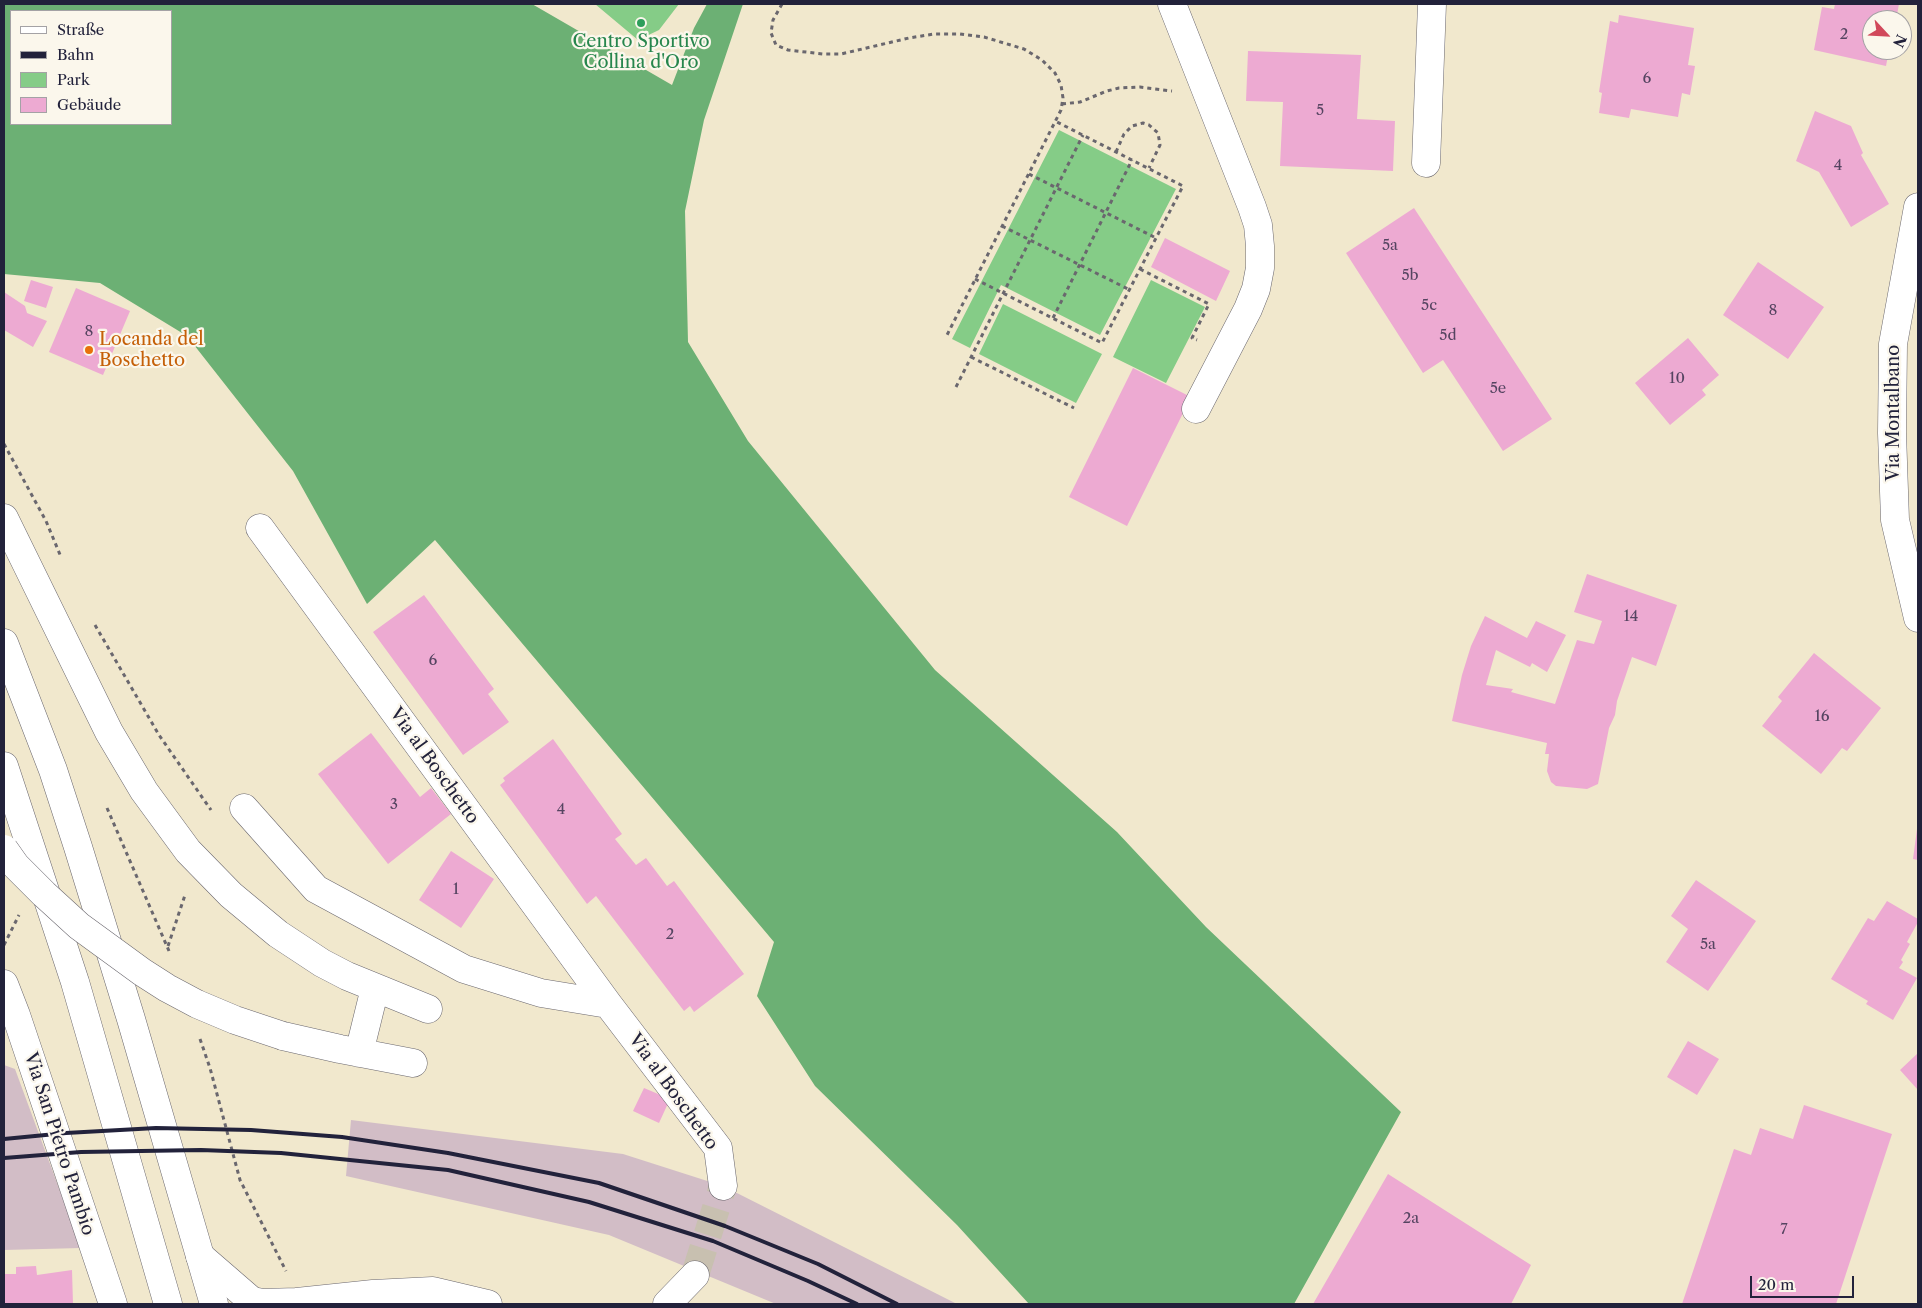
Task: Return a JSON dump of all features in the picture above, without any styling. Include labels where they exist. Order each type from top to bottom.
[{"type":"street","points":[[1172,4],[1252,207],[1258,226],[1260,246],[1260,268],[1256,289],[1248,309],[1196,409]]},
{"type":"street","points":[[1426,163],[1432,4]]},
{"type":"street","name":"Via Montalbano","points":[[1918,207],[1893,344],[1892,433],[1895,520],[1918,618]]},
{"type":"street","points":[[4,518],[109,732],[144,791],[188,851],[231,895],[278,934],[322,963],[375,988],[428,1008]]},
{"type":"street","name":"Via al Boschetto","points":[[260,528],[608,1004],[718,1148],[723,1186]]},
{"type":"street","points":[[4,643],[53,770],[75,838],[131,1019],[214,1304]]},
{"type":"street","points":[[4,766],[76,982],[168,1304]]},
{"type":"street","points":[[244,808],[316,889],[464,970],[541,993],[608,1004]]},
{"type":"street","points":[[4,849],[16,866],[79,926],[142,972],[198,1004],[234,1020],[283,1036],[413,1063]]},
{"type":"street","name":"Via San Pietro Pambio","points":[[4,984],[10,1017],[113,1304]]},
{"type":"street","points":[[359,1053],[375,988]]},
{"type":"street","points":[[200,1256],[244,1296],[263,1303],[297,1303],[373,1294],[433,1292],[488,1304]]},
{"type":"street","points":[[667,1304],[695,1275]]},
{"type":"path","points":[[782,4],[771,27],[772,40],[782,48],[823,54],[841,54],[934,34],[960,34],[984,37],[1024,49],[1042,60],[1055,73],[1061,86],[1061,110],[946,337]]},
{"type":"path","points":[[1062,104],[1080,102],[1107,90],[1119,88],[1140,87],[1174,91],[1182,90],[1201,76]]},
{"type":"path","points":[[975,279],[1102,344],[1183,186],[1055,121]]},
{"type":"path","points":[[1116,152],[1124,134],[1132,126],[1143,123],[1149,125],[1158,133],[1160,145],[1149,168]]},
{"type":"path","points":[[956,387],[1083,135]]},
{"type":"path","points":[[1053,318],[1132,160]]},
{"type":"path","points":[[1029,174],[1156,238]]},
{"type":"path","points":[[1002,226],[1130,290]]},
{"type":"path","points":[[1140,269],[1209,304],[1192,338],[1224,354]]},
{"type":"path","points":[[971,357],[1074,408]]},
{"type":"path","points":[[4,444],[46,521],[64,563]]},
{"type":"path","points":[[92,621],[159,735],[216,818]]},
{"type":"path","points":[[107,808],[171,956]]},
{"type":"path","points":[[168,946],[188,888]]},
{"type":"path","points":[[197,1031],[210,1068],[240,1180],[289,1277],[297,1303]]},
{"type":"shaded area","points":[[4,1065],[15,1069],[81,1248],[4,1250]]},
{"type":"shaded area","points":[[351,1120],[623,1154],[723,1186],[957,1304],[776,1304],[609,1235],[346,1176]]},
{"type":"green space","points":[[4,4],[532,4],[672,85],[694,28],[707,4],[743,4],[704,120],[685,211],[688,342],[748,441],[935,670],[1117,832],[1206,927],[1401,1112],[1294,1304],[1029,1304],[957,1225],[815,1086],[757,996],[774,942],[435,540],[367,604],[293,471],[187,336],[100,283],[4,274]]},
{"type":"green space","name":"Centro Sportivo Collina d'Oro","points":[[595,4],[679,4],[659,30],[638,40]]},
{"type":"green space","points":[[1059,130],[1176,189],[1100,335],[1001,285],[970,348],[952,339]]},
{"type":"green space","points":[[1151,280],[1205,307],[1166,383],[1113,357]]},
{"type":"green space","points":[[1003,304],[1102,354],[1076,403],[979,354]]},
{"type":"building","points":[[1835,4],[1899,4],[1898,10],[1862,10],[1862,60],[1887,60],[1886,66],[1814,50],[1822,7],[1834,9]]},
{"type":"building","points":[[1619,15],[1694,28],[1688,65],[1695,66],[1690,95],[1682,93],[1678,117],[1631,109],[1629,118],[1599,113],[1602,93],[1599,92],[1610,21],[1618,23]]},
{"type":"building","points":[[1248,51],[1361,55],[1357,119],[1395,121],[1393,171],[1280,166],[1283,102],[1246,101]]},
{"type":"building","points":[[1815,111],[1851,126],[1863,153],[1861,155],[1889,204],[1851,227],[1819,172],[1796,161]]},
{"type":"building","points":[[1414,208],[1552,419],[1503,451],[1443,360],[1423,373],[1346,253]]},
{"type":"building","points":[[1165,238],[1230,271],[1216,301],[1151,267]]},
{"type":"building","points":[[1758,262],[1824,307],[1788,359],[1723,315]]},
{"type":"building","points":[[31,280],[53,287],[46,308],[24,301]]},
{"type":"building","points":[[76,288],[130,311],[103,375],[49,352]]},
{"type":"building","points":[[4,292],[25,306],[27,313],[47,321],[33,347],[4,330]]},
{"type":"building","points":[[1688,338],[1719,375],[1702,390],[1706,395],[1670,425],[1635,383]]},
{"type":"building","points":[[1133,368],[1191,397],[1127,526],[1069,497]]},
{"type":"building","points":[[1587,574],[1677,605],[1656,666],[1632,657],[1617,701],[1615,715],[1609,728],[1598,784],[1587,789],[1556,786],[1551,782],[1547,771],[1549,754],[1545,754],[1547,743],[1452,721],[1462,675],[1471,646],[1485,616],[1527,638],[1536,621],[1566,635],[1547,672],[1532,663],[1530,667],[1496,650],[1486,685],[1513,689],[1511,692],[1555,704],[1577,640],[1594,644],[1602,621],[1574,612]]},
{"type":"building","points":[[424,595],[494,689],[488,694],[509,722],[463,755],[373,632]]},
{"type":"building","points":[[1814,653],[1881,708],[1847,751],[1842,748],[1821,774],[1762,726],[1782,701],[1778,697]]},
{"type":"building","points":[[371,733],[420,797],[431,788],[451,814],[388,864],[318,774]]},
{"type":"building","points":[[553,739],[622,834],[615,839],[636,865],[646,858],[667,886],[674,881],[744,974],[694,1012],[690,1006],[684,1011],[596,896],[587,904],[500,785],[505,781],[503,778]]},
{"type":"building","points":[[1918,829],[1918,860],[1913,859]]},
{"type":"building","points":[[451,851],[494,879],[461,928],[419,900]]},
{"type":"building","points":[[1696,880],[1756,921],[1708,991],[1666,962],[1688,929],[1671,916]]},
{"type":"building","points":[[1887,901],[1918,919],[1907,942],[1910,944],[1901,960],[1903,962],[1899,968],[1917,978],[1893,1020],[1866,1004],[1868,1001],[1831,979],[1868,918],[1874,921]]},
{"type":"building","points":[[1688,1041],[1719,1059],[1697,1095],[1667,1077]]},
{"type":"building","points":[[1918,1053],[1918,1090],[1900,1070]]},
{"type":"building","points":[[644,1088],[670,1099],[659,1123],[633,1111]]},
{"type":"building","points":[[1804,1105],[1892,1134],[1836,1304],[1682,1304],[1734,1149],[1751,1155],[1760,1128],[1793,1139]]},
{"type":"building","points":[[1388,1174],[1531,1265],[1511,1304],[1313,1304]]},
{"type":"building","points":[[36,1266],[37,1275],[72,1270],[73,1304],[4,1304],[4,1274],[16,1274],[16,1267]]},
{"type":"tunnel","points":[[695,1275],[723,1186]]},
{"type":"railway","points":[[4,1139],[66,1133],[156,1128],[251,1130],[342,1137],[448,1153],[599,1183],[725,1226],[818,1264],[897,1304]]},
{"type":"railway","points":[[4,1158],[81,1152],[201,1150],[281,1153],[448,1170],[589,1202],[713,1241],[857,1304]]},
{"type":"place","name":"Centro Sportivo Collina d'Oro","points":[[641,23]]},
{"type":"place","name":"Locanda del Boschetto","points":[[89,350]]}]
